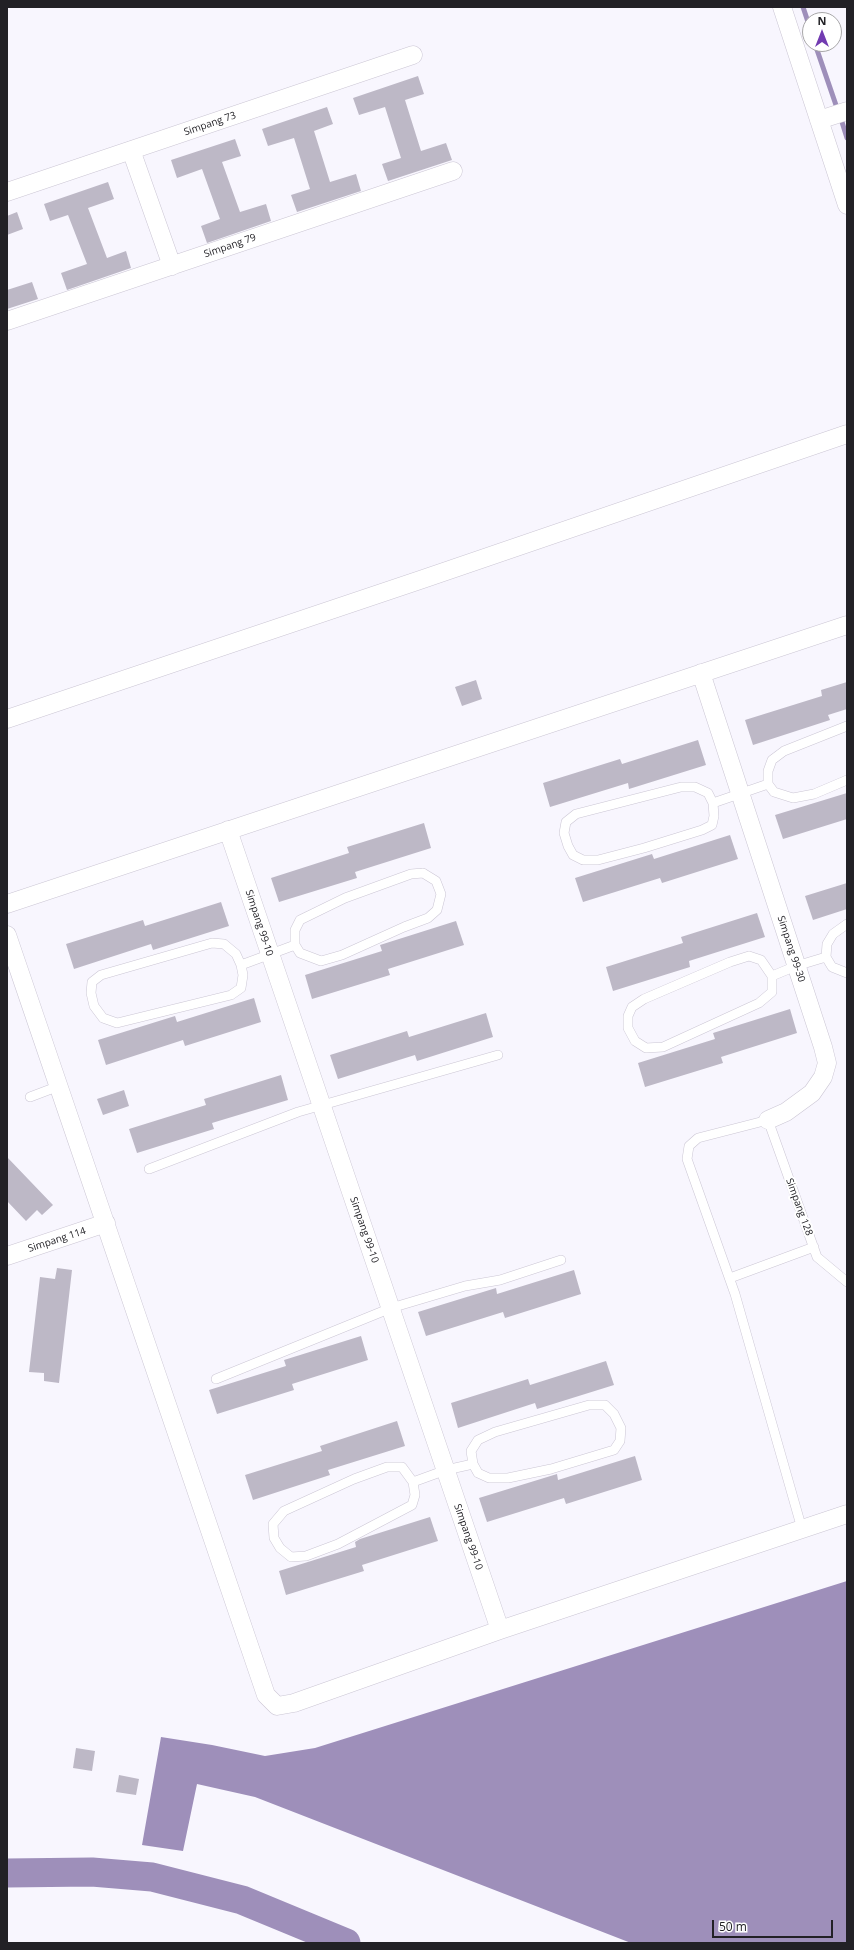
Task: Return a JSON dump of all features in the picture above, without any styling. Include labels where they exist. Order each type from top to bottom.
[{"type":"street","points":[[782,7],[847,205]]},
{"type":"street","name":"Simpang 73","points":[[7,192],[413,55]]},
{"type":"street","points":[[819,120],[847,111]]},
{"type":"street","points":[[131,150],[172,266]]},
{"type":"street","name":"Simpang 79","points":[[7,321],[453,171]]},
{"type":"street","points":[[7,719],[847,434]]},
{"type":"street","points":[[7,904],[847,624]]},
{"type":"street","name":"Simpang 99-30","points":[[701,673],[827,1063],[823,1077],[812,1093],[786,1112],[768,1120]]},
{"type":"street","name":"Simpang 99-10","points":[[228,830],[500,1630]]},
{"type":"street","points":[[7,937],[106,1223],[266,1696],[277,1706],[294,1703],[500,1630],[847,1514]]},
{"type":"street","name":"Simpang 114","points":[[7,1256],[106,1223]]},
{"type":"lane","points":[[847,726],[784,751],[772,760],[768,771],[768,784],[774,792],[793,798],[814,794],[847,780]]},
{"type":"lane","points":[[713,803],[768,784]]},
{"type":"lane","points":[[680,787],[695,787],[708,793],[713,803],[714,816],[712,825],[702,830],[644,848],[598,860],[583,860],[573,855],[568,846],[564,833],[566,822],[576,814],[680,787]]},
{"type":"lane","points":[[423,873],[436,881],[441,894],[438,910],[428,918],[404,927],[342,955],[321,961],[300,953],[295,945],[295,930],[300,920],[345,898],[411,874],[423,873]]},
{"type":"lane","points":[[847,924],[833,934],[827,944],[826,957],[832,967],[847,973]]},
{"type":"lane","points":[[212,943],[224,944],[236,954],[241,965],[243,975],[241,988],[231,995],[117,1023],[103,1018],[94,1006],[91,993],[92,982],[102,975],[132,965],[212,943]]},
{"type":"lane","points":[[241,965],[295,945]]},
{"type":"lane","points":[[749,956],[761,960],[772,976],[772,992],[759,1003],[663,1047],[646,1048],[635,1041],[628,1028],[628,1016],[632,1007],[644,1000],[730,962],[749,956]]},
{"type":"lane","points":[[772,976],[796,966],[826,957]]},
{"type":"lane","points":[[149,1169],[322,1105],[498,1055]]},
{"type":"lane","points":[[30,1097],[59,1086]]},
{"type":"lane","name":"Simpang 99-30","points":[[730,1278],[687,1159],[689,1146],[698,1138],[768,1120]]},
{"type":"lane","name":"Simpang 128","points":[[768,1120],[817,1257],[847,1282]]},
{"type":"lane","points":[[802,1529],[730,1278],[814,1247]]},
{"type":"lane","points":[[216,1379],[391,1308],[465,1286],[500,1280],[561,1260]]},
{"type":"lane","points":[[589,1405],[605,1405],[614,1414],[621,1428],[620,1441],[614,1450],[551,1469],[508,1478],[489,1478],[478,1473],[473,1464],[471,1451],[478,1440],[495,1432],[589,1405]]},
{"type":"lane","points":[[413,1482],[446,1470],[473,1464]]},
{"type":"lane","points":[[387,1467],[402,1467],[413,1482],[415,1495],[412,1505],[338,1544],[306,1556],[291,1557],[280,1548],[274,1538],[273,1524],[284,1511],[354,1479],[387,1467]]},
{"type":"shaded area","points":[[847,1581],[847,1943],[631,1943],[255,1797],[197,1784],[183,1851],[142,1845],[161,1737],[212,1745],[265,1756],[315,1748]]},
{"type":"building","points":[[418,76],[424,94],[405,100],[421,151],[446,143],[452,160],[388,181],[382,164],[401,158],[385,107],[359,115],[353,98]]},
{"type":"building","points":[[327,107],[333,124],[314,131],[330,182],[356,174],[361,191],[297,212],[291,195],[310,189],[294,138],[268,146],[262,129]]},
{"type":"building","points":[[235,139],[241,156],[222,162],[240,212],[266,204],[271,221],[207,243],[201,226],[220,219],[202,169],[177,178],[171,160]]},
{"type":"building","points":[[108,182],[114,199],[88,208],[107,258],[126,251],[131,268],[67,290],[61,273],[87,264],[68,215],[50,221],[44,204]]},
{"type":"building","points":[[17,212],[23,229],[7,235],[7,216]]},
{"type":"building","points":[[32,282],[38,299],[7,309],[7,290]]},
{"type":"building","points":[[476,680],[482,699],[462,706],[455,687]]},
{"type":"building","points":[[847,682],[847,709],[828,715],[830,720],[753,745],[745,720],[822,696],[821,690]]},
{"type":"building","points":[[698,740],[706,765],[629,789],[628,783],[550,807],[543,783],[620,759],[622,764]]},
{"type":"building","points":[[847,793],[847,819],[783,839],[775,815]]},
{"type":"building","points":[[424,823],[431,848],[355,872],[357,878],[279,902],[271,878],[349,853],[347,847]]},
{"type":"building","points":[[730,835],[738,859],[662,883],[660,878],[583,902],[575,878],[652,854],[654,859]]},
{"type":"building","points":[[847,883],[847,909],[813,920],[805,896]]},
{"type":"building","points":[[221,902],[229,926],[153,950],[151,944],[74,969],[66,944],[143,920],[145,926]]},
{"type":"building","points":[[757,913],[765,937],[689,961],[690,967],[613,991],[606,967],[683,943],[681,937]]},
{"type":"building","points":[[456,921],[464,945],[388,969],[390,975],[312,999],[305,975],[382,951],[380,945]]},
{"type":"building","points":[[254,998],[261,1022],[185,1046],[183,1040],[106,1065],[98,1040],[175,1016],[177,1022]]},
{"type":"building","points":[[790,1009],[797,1033],[721,1057],[723,1063],[645,1087],[638,1063],[715,1039],[713,1033]]},
{"type":"building","points":[[486,1013],[493,1037],[417,1061],[415,1055],[338,1079],[330,1055],[407,1031],[409,1037]]},
{"type":"building","points":[[281,1075],[288,1100],[212,1123],[214,1129],[137,1153],[129,1129],[206,1105],[204,1099]]},
{"type":"building","points":[[124,1090],[129,1106],[103,1115],[97,1099]]},
{"type":"building","points":[[7,1157],[53,1205],[42,1215],[37,1210],[26,1221],[7,1201]]},
{"type":"building","points":[[57,1268],[72,1270],[59,1383],[44,1381],[44,1373],[29,1372],[40,1277],[55,1279]]},
{"type":"building","points":[[574,1270],[581,1294],[505,1318],[503,1312],[426,1336],[418,1312],[496,1288],[497,1294]]},
{"type":"building","points":[[361,1336],[368,1360],[292,1384],[294,1390],[217,1414],[209,1390],[286,1366],[284,1360]]},
{"type":"building","points":[[606,1361],[614,1385],[537,1409],[535,1403],[458,1428],[451,1403],[528,1379],[530,1385]]},
{"type":"building","points":[[397,1421],[405,1446],[328,1470],[330,1475],[253,1500],[245,1475],[322,1451],[320,1446]]},
{"type":"building","points":[[635,1456],[642,1480],[566,1504],[564,1498],[487,1522],[479,1498],[557,1474],[558,1480]]},
{"type":"building","points":[[430,1517],[438,1541],[362,1565],[364,1571],[286,1595],[279,1571],[356,1547],[355,1542],[360,1539]]},
{"type":"building","points":[[76,1748],[95,1751],[92,1771],[73,1768]]},
{"type":"building","points":[[119,1775],[139,1779],[136,1795],[116,1792]]},
{"type":"waterway","points":[[803,7],[805,12]]},
{"type":"waterway","points":[[818,52],[837,108]]},
{"type":"waterway","points":[[842,122],[847,138]]},
{"type":"waterway","points":[[7,1873],[92,1872],[152,1877],[242,1900],[346,1943]]}]
